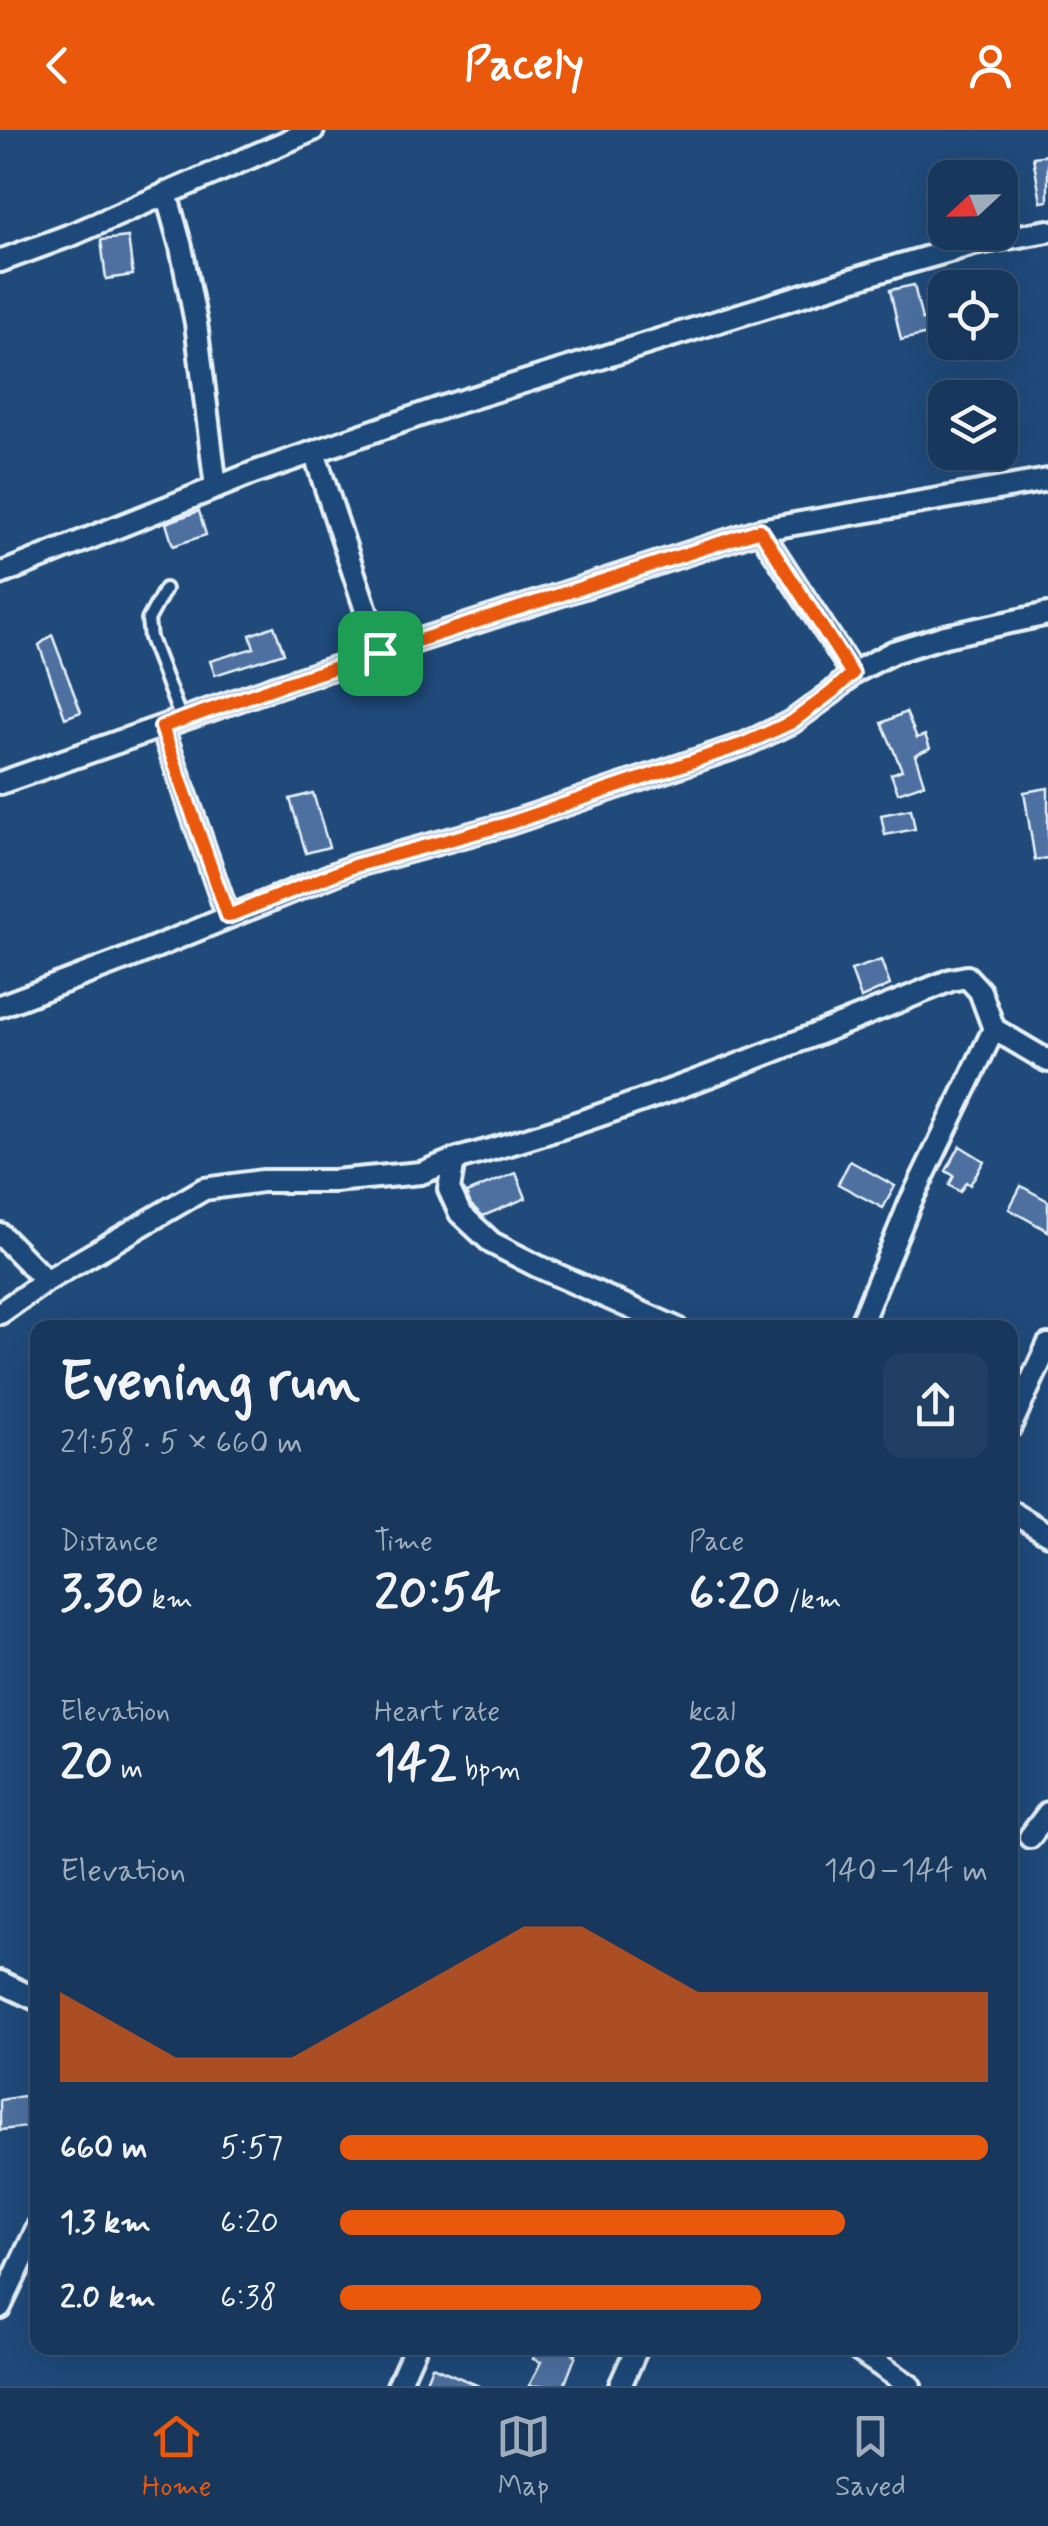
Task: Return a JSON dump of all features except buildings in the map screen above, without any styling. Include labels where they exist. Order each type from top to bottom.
[{"type":"street","points":[[0,261],[76,233],[314,130]]},
{"type":"street","points":[[166,193],[182,247],[196,323],[216,488]]},
{"type":"street","points":[[0,574],[216,488],[446,406],[900,265],[974,244],[1048,232]]},
{"type":"street","points":[[314,452],[380,653]]},
{"type":"street","points":[[0,783],[380,653],[760,530],[1048,480]]},
{"type":"street","points":[[760,530],[852,674]]},
{"type":"street","points":[[0,1006],[354,866],[507,824],[744,744],[792,722],[852,674],[893,652],[945,636],[1048,614]]},
{"type":"street","points":[[171,724],[228,916]]},
{"type":"street","points":[[0,1313],[46,1281],[204,1189],[262,1181],[334,1181],[421,1173],[696,1082],[950,980],[967,977],[980,990],[994,1029],[1048,1060]]},
{"type":"street","points":[[862,1320],[910,1203],[994,1029]]},
{"type":"street","points":[[454,1160],[449,1189],[460,1214],[492,1243],[658,1320]]},
{"type":"street","points":[[0,1234],[46,1281]]},
{"type":"street","points":[[1018,1411],[1048,1346]]},
{"type":"street","points":[[1018,1517],[1048,1534]]},
{"type":"street","points":[[1030,1837],[1048,1813]]},
{"type":"street","points":[[0,1982],[30,1996]]},
{"type":"street","points":[[0,2307],[8,2276],[30,2239]]},
{"type":"street","points":[[398,2386],[413,2355]]},
{"type":"street","points":[[620,2386],[634,2355]]},
{"type":"street","points":[[865,2355],[910,2386]]},
{"type":"lane","points":[[166,589],[148,620],[171,724]]},
{"type":"route","points":[[760,530],[852,674],[792,722],[744,744],[507,824],[354,866],[228,916],[162,727],[380,653],[760,530]]}]
